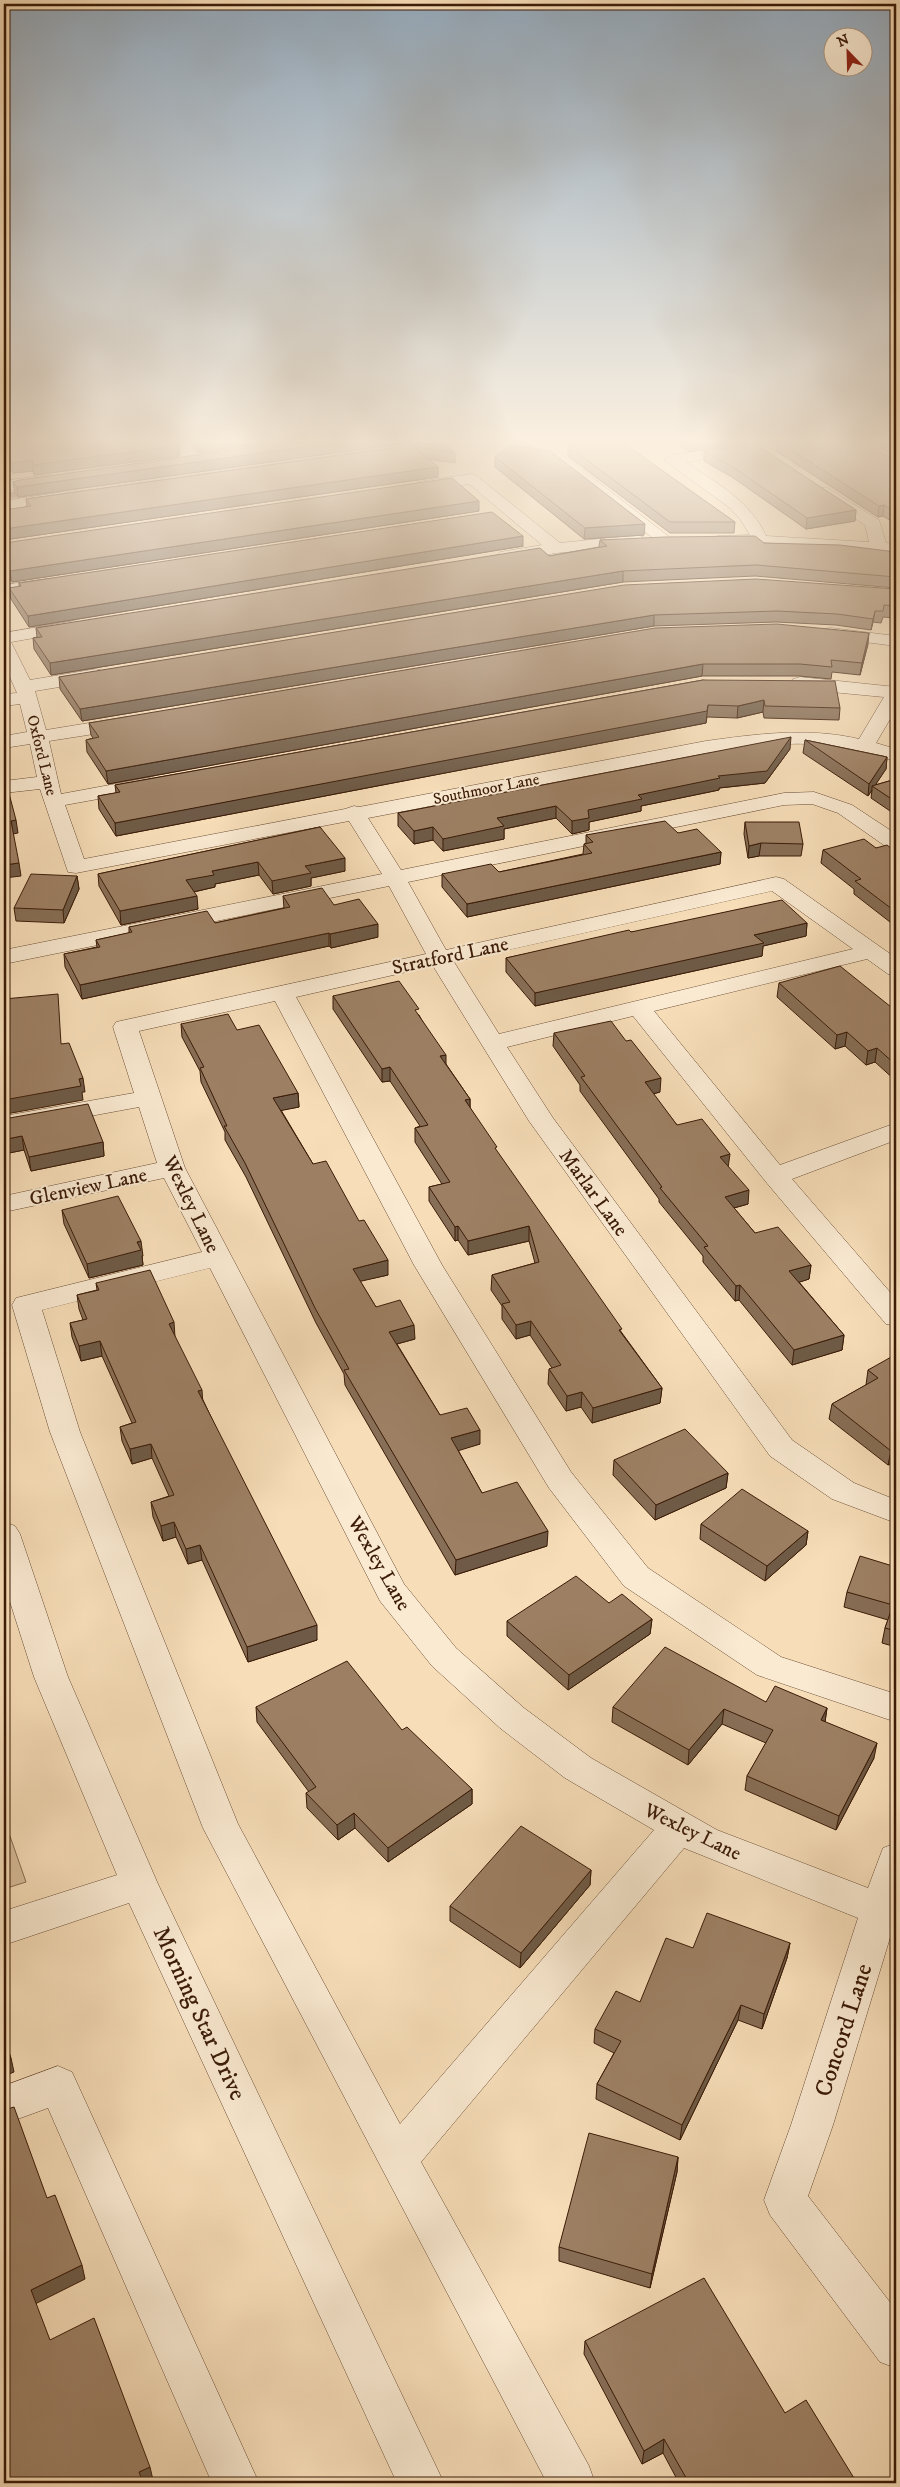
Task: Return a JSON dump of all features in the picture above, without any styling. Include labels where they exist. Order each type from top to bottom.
[{"type":"street","points":[[487,559],[505,556]]},
{"type":"street","points":[[4,590],[63,581]]},
{"type":"street","points":[[4,638],[93,623]]},
{"type":"street","points":[[811,631],[896,640]]},
{"type":"street","name":"Oxford Lane","points":[[4,646],[26,692],[51,792],[76,867]]},
{"type":"street","points":[[4,700],[26,692],[112,672]]},
{"type":"street","points":[[785,682],[873,689],[896,693],[866,746]]},
{"type":"street","points":[[4,742],[39,738],[146,719]]},
{"type":"street","name":"Southmoor Lane","points":[[76,867],[354,812],[706,747],[761,740],[814,738],[866,746],[896,755]]},
{"type":"street","points":[[4,787],[51,792],[172,780]]},
{"type":"street","points":[[4,957],[784,799],[814,798],[845,809],[896,843]]},
{"type":"street","name":"Marlar Lane","points":[[354,812],[395,878],[439,957],[542,1121],[781,1448],[843,1491],[896,1512]]},
{"type":"street","name":"Stratford Lane","points":[[125,1027],[776,884],[873,951]]},
{"type":"street","points":[[492,1043],[873,951],[896,969]]},
{"type":"street","points":[[282,992],[428,1265],[560,1480],[636,1577],[769,1666],[896,1708]]},
{"type":"street","points":[[639,1008],[775,1176],[896,1317]]},
{"type":"street","name":"Wexley Lane","points":[[125,1027],[172,1168],[392,1592],[444,1657],[512,1718],[578,1768],[679,1827],[704,1841],[881,1910]]},
{"type":"street","points":[[4,1124],[149,1098]]},
{"type":"street","points":[[775,1176],[896,1131]]},
{"type":"street","name":"Glenview Lane","points":[[4,1204],[172,1168]]},
{"type":"street","points":[[218,1257],[26,1305],[65,1432],[221,1828],[572,2483]]},
{"type":"street","name":"Morning Star Drive","points":[[4,1534],[50,1677],[139,1884],[421,2483]]},
{"type":"street","points":[[397,2159],[679,1827]]},
{"type":"street","name":"Concord Lane","points":[[896,1859],[812,2125],[785,2200],[896,2346]]},
{"type":"street","points":[[4,1928],[139,1884]]},
{"type":"street","points":[[4,2105],[58,2085],[236,2483]]},
{"type":"shaded area","points":[[4,1819],[26,1882],[4,1889]]},
{"type":"building","points":[[4,556],[110,556],[10,571],[4,562]]},
{"type":"building","points":[[198,556],[399,556],[28,616],[9,588],[21,586],[19,583]]},
{"type":"building","points":[[489,556],[896,556],[896,577],[756,565],[623,571],[50,663],[33,638],[42,637],[36,628]]},
{"type":"building","points":[[756,579],[896,589],[896,606],[884,605],[883,611],[875,611],[873,619],[837,614],[777,611],[654,615],[80,709],[59,677],[624,585]]},
{"type":"building","points":[[777,624],[869,633],[862,663],[831,660],[832,667],[800,664],[703,664],[106,771],[86,740],[99,737],[89,723],[655,628]]},
{"type":"building","points":[[703,680],[835,681],[840,708],[765,706],[764,700],[738,706],[708,705],[707,711],[115,823],[98,796],[120,792],[115,785]]},
{"type":"building","points":[[791,737],[767,771],[718,776],[720,778],[638,795],[642,799],[588,810],[589,818],[572,821],[556,806],[497,818],[504,826],[443,839],[433,827],[414,831],[398,813]]},
{"type":"building","points":[[805,740],[887,757],[869,784]]},
{"type":"building","points":[[896,779],[896,802],[872,786]]},
{"type":"building","points":[[4,782],[6,782],[16,820],[11,821],[19,863],[4,865]]},
{"type":"building","points":[[665,821],[678,833],[697,829],[721,852],[467,904],[442,874],[491,864],[499,872],[592,853],[584,844],[593,842],[586,835]]},
{"type":"building","points":[[745,822],[799,822],[803,844],[761,843],[749,846]]},
{"type":"building","points":[[320,827],[345,858],[305,866],[311,873],[272,881],[258,862],[212,871],[214,875],[186,880],[197,896],[120,911],[98,874]]},
{"type":"building","points":[[864,839],[876,848],[887,845],[896,852],[896,908],[892,909],[855,881],[861,879],[823,850]]},
{"type":"building","points":[[31,874],[77,876],[63,910],[14,908]]},
{"type":"building","points":[[322,888],[334,905],[359,899],[378,924],[80,985],[64,954],[100,947],[96,940],[132,932],[129,927],[207,911],[215,923],[290,907],[283,896]]},
{"type":"building","points":[[782,900],[807,923],[754,935],[764,943],[535,993],[506,958],[629,930],[631,932]]},
{"type":"building","points":[[840,966],[896,1011],[896,1065],[877,1048],[868,1051],[847,1032],[837,1035],[779,983]]},
{"type":"building","points":[[399,981],[419,1009],[415,1010],[446,1055],[440,1056],[470,1099],[465,1100],[497,1147],[495,1148],[622,1329],[619,1330],[662,1388],[593,1408],[582,1392],[567,1396],[549,1369],[561,1365],[531,1321],[516,1325],[502,1304],[510,1302],[492,1275],[539,1262],[529,1226],[468,1241],[458,1226],[455,1227],[429,1187],[450,1182],[415,1128],[428,1125],[390,1067],[382,1069],[333,996]]},
{"type":"building","points":[[58,994],[61,1044],[69,1043],[83,1078],[79,1079],[81,1086],[4,1100],[4,1048],[6,1048],[4,999]]},
{"type":"building","points":[[228,1014],[237,1030],[259,1025],[298,1093],[273,1098],[313,1164],[326,1161],[359,1221],[364,1220],[388,1260],[353,1269],[376,1307],[400,1300],[414,1325],[389,1332],[440,1415],[467,1408],[480,1430],[451,1438],[482,1493],[517,1482],[548,1531],[456,1560],[344,1370],[349,1369],[315,1308],[245,1163],[224,1126],[227,1126],[200,1068],[204,1067],[181,1024]]},
{"type":"building","points":[[611,1021],[626,1041],[631,1040],[661,1078],[645,1082],[677,1125],[702,1119],[730,1154],[720,1157],[749,1190],[725,1197],[755,1233],[778,1227],[811,1265],[789,1271],[844,1335],[794,1350],[740,1285],[736,1286],[704,1247],[708,1246],[660,1188],[662,1187],[581,1077],[585,1076],[554,1033]]},
{"type":"building","points":[[88,1104],[103,1142],[29,1157],[22,1136],[7,1139],[4,1130],[4,1119]]},
{"type":"building","points":[[118,1196],[141,1241],[137,1242],[141,1250],[87,1264],[62,1210]]},
{"type":"building","points":[[150,1270],[174,1322],[169,1324],[202,1390],[198,1391],[317,1625],[247,1647],[200,1545],[186,1549],[174,1522],[161,1526],[151,1502],[174,1495],[151,1444],[130,1449],[120,1427],[136,1422],[100,1341],[79,1346],[70,1323],[87,1319],[77,1295],[99,1290],[96,1283]]},
{"type":"building","points":[[893,1356],[896,1358],[896,1448],[891,1451],[832,1404],[878,1378],[868,1370]]},
{"type":"building","points":[[685,1429],[728,1473],[656,1505],[614,1460]]},
{"type":"building","points":[[742,1489],[808,1531],[767,1566],[701,1524]]},
{"type":"building","points":[[860,1556],[896,1567],[896,1631],[885,1628],[893,1605],[847,1592]]},
{"type":"building","points":[[576,1576],[609,1603],[622,1594],[652,1619],[569,1675],[507,1621]]},
{"type":"building","points":[[665,1647],[766,1702],[775,1686],[827,1708],[821,1720],[877,1743],[839,1816],[747,1776],[773,1730],[724,1709],[689,1750],[613,1707]]},
{"type":"building","points":[[347,1661],[402,1730],[407,1727],[472,1789],[388,1848],[354,1813],[337,1825],[306,1793],[316,1787],[256,1707]]},
{"type":"building","points":[[521,1826],[591,1870],[521,1953],[450,1906]]},
{"type":"building","points":[[707,1913],[790,1943],[764,2014],[741,2005],[682,2125],[597,2084],[621,2041],[595,2029],[616,1991],[640,2002],[666,1938],[693,1948]]},
{"type":"building","points":[[4,2036],[11,2058],[4,2060]]},
{"type":"building","points":[[14,2107],[47,2198],[55,2195],[82,2265],[31,2290],[50,2340],[94,2318],[150,2467],[139,2472],[143,2483],[4,2483],[4,2110]]},
{"type":"building","points":[[589,2133],[678,2157],[652,2274],[559,2247]]},
{"type":"building","points":[[704,2278],[785,2413],[806,2400],[857,2483],[689,2483],[664,2439],[644,2451],[585,2341]]}]
